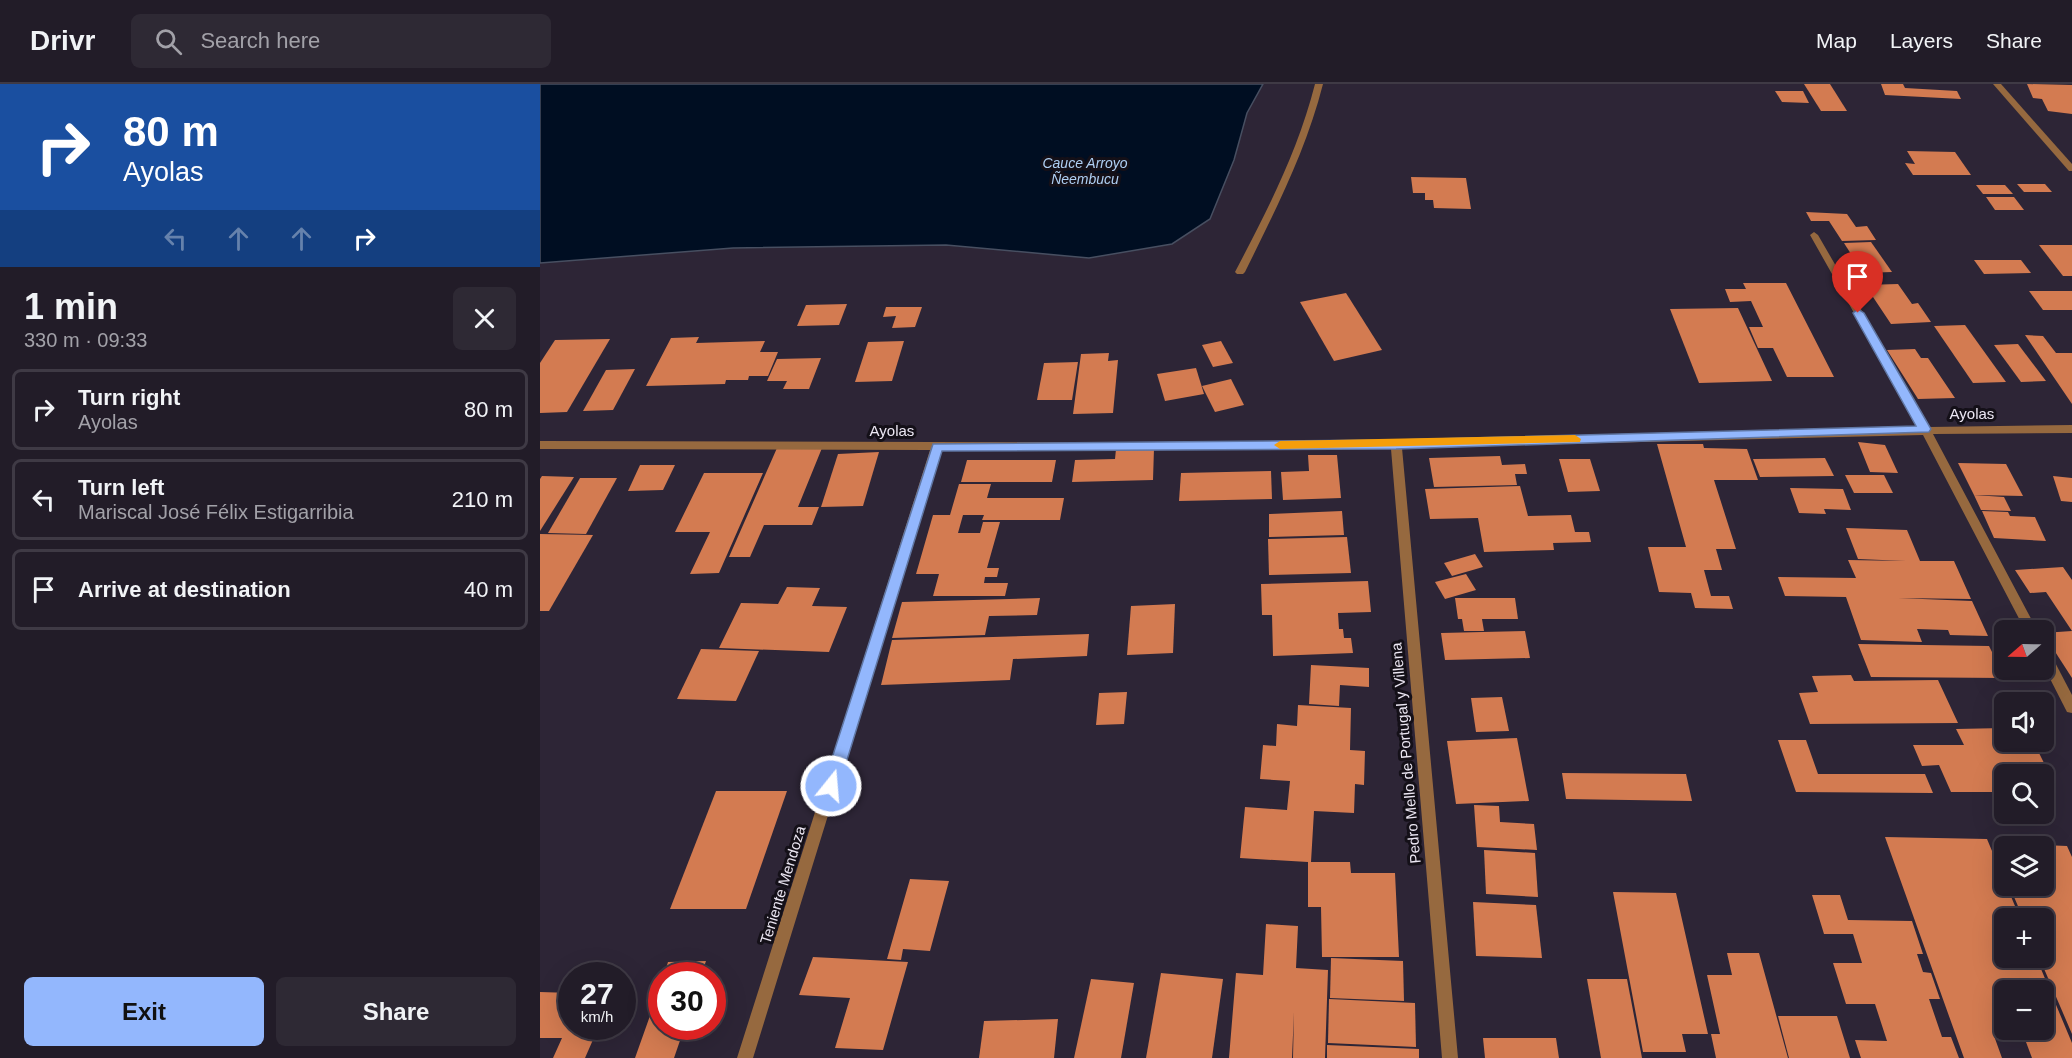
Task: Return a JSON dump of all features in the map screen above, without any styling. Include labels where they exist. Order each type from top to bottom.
[{"type":"street","points":[[1240,272],[1285,184],[1316,100],[1319,84]]},
{"type":"street","points":[[1997,84],[2072,169]]},
{"type":"street","points":[[1814,235],[1924,429],[2026,620]]},
{"type":"street","name":"Ayolas","points":[[540,445],[937,447],[1396,445],[1924,429],[2072,429]]},
{"type":"street","name":"Pedro Mello de Portugal y Villena","points":[[1396,445],[1450,1058]]},
{"type":"street","name":"Teniente Mendoza","points":[[746,1058],[937,447]]},
{"type":"street","points":[[2054,674],[2072,708]]},
{"type":"water","name":"Cauce Arroyo Ñeembucu","points":[[540,84],[1263,84],[1247,113],[1234,160],[1210,219],[1172,244],[1089,258],[946,245],[733,248],[540,263]]},
{"type":"building","points":[[1804,84],[1830,84],[1847,111],[1821,111]]},
{"type":"building","points":[[1881,84],[1903,84],[1905,88],[1957,91],[1961,99],[1885,95]]},
{"type":"building","points":[[2027,84],[2072,85],[2072,114],[2048,111],[2042,99],[2033,98]]},
{"type":"building","points":[[1775,91],[1803,91],[1809,103],[1782,102]]},
{"type":"building","points":[[1907,151],[1955,152],[1971,175],[1913,175],[1905,163],[1915,164]]},
{"type":"building","points":[[1411,177],[1466,178],[1471,209],[1434,208],[1433,200],[1425,200],[1425,193],[1413,193]]},
{"type":"building","points":[[2017,184],[2045,184],[2052,192],[2024,192]]},
{"type":"building","points":[[1976,185],[2005,185],[2013,194],[1983,194]]},
{"type":"building","points":[[1986,197],[2014,197],[2024,210],[1995,210]]},
{"type":"building","points":[[1806,212],[1847,214],[1856,227],[1867,226],[1876,240],[1842,241],[1829,221],[1811,221]]},
{"type":"building","points":[[1871,242],[1892,272],[1863,273],[1844,243]]},
{"type":"building","points":[[2039,245],[2072,245],[2072,276],[2063,276]]},
{"type":"building","points":[[1974,260],[2021,260],[2031,273],[1984,274]]},
{"type":"building","points":[[1743,283],[1786,283],[1834,377],[1787,377],[1773,348],[1758,348],[1749,327],[1763,327],[1751,301],[1730,302],[1725,289],[1746,289]]},
{"type":"building","points":[[1898,284],[1912,304],[1918,303],[1931,322],[1891,324],[1865,285]]},
{"type":"building","points":[[2029,291],[2072,291],[2072,310],[2043,310]]},
{"type":"building","points":[[1346,293],[1382,350],[1334,361],[1300,302]]},
{"type":"building","points":[[847,304],[839,325],[797,326],[806,305]]},
{"type":"building","points":[[886,307],[922,307],[915,327],[892,328],[896,316],[883,317]]},
{"type":"building","points":[[1738,308],[1772,381],[1699,383],[1670,309]]},
{"type":"building","points":[[1965,325],[2006,382],[1973,383],[1934,326]]},
{"type":"building","points":[[2025,335],[2043,336],[2056,353],[2072,353],[2072,404]]},
{"type":"building","points":[[699,337],[696,343],[765,341],[760,352],[778,352],[768,376],[749,376],[748,380],[726,380],[725,384],[646,386],[671,338]]},
{"type":"building","points":[[610,339],[567,412],[540,413],[540,363],[555,340]]},
{"type":"building","points":[[904,341],[892,381],[855,382],[868,342]]},
{"type":"building","points":[[1221,341],[1233,363],[1213,367],[1202,345]]},
{"type":"building","points":[[2018,344],[2046,381],[2021,382],[1994,345]]},
{"type":"building","points":[[1915,349],[1921,358],[1928,358],[1955,398],[1918,399],[1887,350]]},
{"type":"building","points":[[1109,353],[1108,361],[1118,360],[1113,413],[1073,414],[1081,354]]},
{"type":"building","points":[[821,358],[809,389],[783,389],[787,381],[767,381],[777,359]]},
{"type":"building","points":[[1078,362],[1072,400],[1037,400],[1044,363]]},
{"type":"building","points":[[1196,368],[1204,394],[1165,401],[1157,374]]},
{"type":"building","points":[[635,369],[613,410],[583,411],[606,370]]},
{"type":"building","points":[[1231,379],[1244,405],[1215,412],[1202,386]]},
{"type":"building","points":[[1858,442],[1885,445],[1898,473],[1870,472]]},
{"type":"building","points":[[1657,444],[1703,444],[1704,448],[1747,449],[1758,480],[1714,480],[1736,549],[1716,549],[1722,570],[1704,570],[1711,596],[1729,596],[1733,609],[1695,608],[1691,593],[1659,592],[1648,547],[1686,547]]},
{"type":"building","points":[[777,448],[822,448],[798,507],[819,507],[812,525],[764,525],[750,557],[729,557]]},
{"type":"building","points":[[1154,448],[1153,480],[1072,482],[1075,460],[1115,459],[1116,449]]},
{"type":"building","points":[[879,452],[863,506],[821,507],[838,454]]},
{"type":"building","points":[[1308,455],[1337,455],[1341,498],[1283,500],[1281,472],[1309,471]]},
{"type":"building","points":[[1500,456],[1502,465],[1525,464],[1527,474],[1515,474],[1517,485],[1434,487],[1429,458]]},
{"type":"building","points":[[1825,458],[1834,476],[1760,477],[1753,459]]},
{"type":"building","points":[[1559,459],[1590,459],[1600,491],[1568,492]]},
{"type":"building","points":[[967,460],[1056,460],[1052,482],[961,482]]},
{"type":"building","points":[[1958,463],[2006,464],[2023,496],[1974,495]]},
{"type":"building","points":[[640,465],[675,465],[663,490],[628,491]]},
{"type":"building","points":[[1271,471],[1272,499],[1179,501],[1181,473]]},
{"type":"building","points":[[704,473],[763,473],[719,573],[690,574],[710,532],[675,532]]},
{"type":"building","points":[[1845,475],[1884,475],[1893,493],[1854,493]]},
{"type":"building","points":[[542,476],[574,477],[540,531],[540,479]]},
{"type":"building","points":[[2053,476],[2072,478],[2072,502],[2061,501]]},
{"type":"building","points":[[580,478],[617,478],[586,534],[548,533]]},
{"type":"building","points":[[959,484],[991,484],[987,498],[1064,498],[1060,520],[982,520],[984,515],[963,515],[958,533],[980,533],[983,522],[1000,522],[987,568],[999,568],[997,577],[985,577],[984,583],[1008,583],[1005,596],[933,596],[939,574],[916,574],[933,515],[950,515]]},
{"type":"building","points":[[1520,486],[1528,516],[1571,515],[1575,532],[1589,532],[1591,542],[1553,543],[1554,550],[1484,552],[1478,518],[1430,519],[1425,489]]},
{"type":"building","points":[[1790,488],[1843,489],[1851,510],[1824,509],[1826,514],[1799,513]]},
{"type":"building","points":[[1974,495],[2004,497],[2011,511],[1981,510]]},
{"type":"building","points":[[1342,511],[1344,535],[1269,537],[1269,514]]},
{"type":"building","points":[[1982,511],[2008,512],[2010,516],[2035,517],[2046,541],[1994,538]]},
{"type":"building","points":[[1846,528],[1907,530],[1920,561],[1954,561],[1971,599],[1898,598],[1972,601],[1988,636],[1950,635],[1948,630],[1917,629],[1922,642],[1861,640],[1846,597],[1785,596],[1778,577],[1856,578],[1848,560],[1906,561],[1858,559]]},
{"type":"building","points":[[540,534],[593,535],[549,611],[540,611]]},
{"type":"building","points":[[1347,537],[1351,573],[1269,575],[1268,539]]},
{"type":"building","points":[[1475,554],[1483,567],[1452,576],[1444,563]]},
{"type":"building","points":[[2063,567],[2072,580],[2072,631],[2046,592],[2030,593],[2015,570]]},
{"type":"building","points":[[1466,574],[1476,590],[1445,599],[1435,582]]},
{"type":"building","points":[[1368,581],[1371,612],[1338,613],[1339,629],[1343,629],[1344,638],[1351,638],[1353,653],[1273,656],[1272,615],[1262,615],[1261,584]]},
{"type":"building","points":[[787,587],[820,588],[812,606],[847,607],[829,652],[719,648],[741,603],[778,604]]},
{"type":"building","points":[[1040,598],[1037,615],[989,616],[985,635],[892,638],[902,602]]},
{"type":"building","points":[[1455,598],[1515,598],[1518,619],[1482,619],[1484,631],[1464,631],[1462,619],[1458,619]]},
{"type":"building","points":[[1175,604],[1173,653],[1127,655],[1131,606]]},
{"type":"building","points":[[1525,631],[1530,658],[1445,660],[1441,633]]},
{"type":"building","points":[[2072,631],[2072,678],[2054,650],[2054,632]]},
{"type":"building","points":[[1089,634],[1087,656],[1013,659],[1010,680],[881,685],[892,640]]},
{"type":"building","points":[[1858,644],[1989,646],[1994,656],[1994,678],[1871,677]]},
{"type":"building","points":[[701,649],[759,651],[736,701],[677,699]]},
{"type":"building","points":[[1311,665],[1369,668],[1369,687],[1340,685],[1339,706],[1309,704]]},
{"type":"building","points":[[1851,675],[1854,681],[1938,680],[1958,723],[1810,724],[1799,693],[1818,692],[1812,676]]},
{"type":"building","points":[[1127,692],[1124,724],[1096,725],[1099,693]]},
{"type":"building","points":[[1502,697],[1509,731],[1476,732],[1471,698]]},
{"type":"building","points":[[1298,705],[1351,708],[1350,750],[1365,751],[1364,785],[1355,784],[1354,813],[1314,811],[1311,862],[1350,862],[1351,873],[1395,873],[1399,957],[1322,957],[1321,907],[1308,907],[1308,862],[1240,858],[1245,807],[1287,810],[1290,781],[1260,779],[1263,745],[1276,746],[1277,724],[1297,726]]},
{"type":"building","points":[[1994,728],[1994,752],[2038,752],[2044,763],[1994,764],[1994,792],[1951,792],[1939,765],[1922,766],[1913,745],[1964,745],[1956,729]]},
{"type":"building","points":[[1517,738],[1529,801],[1456,804],[1447,741]]},
{"type":"building","points":[[1778,740],[1806,740],[1818,774],[1925,774],[1933,793],[1796,792]]},
{"type":"building","points":[[1562,773],[1686,774],[1692,801],[1566,799]]},
{"type":"building","points":[[716,791],[787,791],[746,909],[670,909]]},
{"type":"building","points":[[1474,805],[1499,806],[1500,822],[1534,824],[1537,850],[1477,847]]},
{"type":"building","points":[[1885,837],[1987,839],[1994,856],[1994,896],[2011,896],[2016,908],[1994,908],[1994,968],[2041,968],[2046,980],[1994,980],[1993,1033],[2002,1058],[1964,1058]]},
{"type":"building","points":[[2054,845],[2067,846],[2072,857],[2072,1034],[2054,992],[2054,980],[2049,980],[2044,968],[2054,968],[2054,908],[2019,908],[2014,896],[2054,896]]},
{"type":"building","points":[[1484,850],[1535,853],[1538,897],[1486,894]]},
{"type":"building","points":[[910,879],[949,881],[930,951],[903,949],[901,960],[887,959]]},
{"type":"building","points":[[1613,892],[1676,893],[1708,1034],[1682,1034],[1686,1052],[1643,1052]]},
{"type":"building","points":[[1812,895],[1840,895],[1848,920],[1912,921],[1923,954],[1917,954],[1923,972],[1931,973],[1940,999],[1929,999],[1942,1037],[1951,1037],[1959,1058],[1861,1058],[1855,1040],[1887,1041],[1875,1004],[1846,1004],[1833,963],[1862,963],[1853,934],[1824,934]]},
{"type":"building","points":[[1473,902],[1536,905],[1542,958],[1476,956]]},
{"type":"building","points":[[1266,924],[1298,926],[1296,968],[1328,970],[1325,1058],[1293,1058],[1294,1012],[1292,1058],[1229,1058],[1236,973],[1263,975]]},
{"type":"building","points":[[1727,953],[1759,953],[1788,1058],[1716,1058],[1711,1034],[1720,1034],[1707,975],[1732,975]]},
{"type":"building","points":[[813,957],[908,962],[883,1050],[835,1048],[850,998],[799,995]]},
{"type":"building","points":[[1331,958],[1403,961],[1404,1001],[1330,998]]},
{"type":"building","points":[[1161,973],[1223,979],[1212,1058],[1146,1058]]},
{"type":"building","points":[[1091,979],[1134,983],[1121,1058],[1074,1058]]},
{"type":"building","points":[[1587,979],[1627,979],[1642,1058],[1601,1058]]},
{"type":"building","points":[[540,992],[558,993],[558,1038],[540,1038]]},
{"type":"building","points":[[1329,999],[1415,1003],[1416,1047],[1328,1043]]},
{"type":"building","points":[[2054,1000],[2072,1043],[2072,1058],[2032,1058],[2025,1040],[2054,1040]]},
{"type":"building","points":[[1778,1016],[1837,1016],[1850,1058],[1789,1058]]},
{"type":"building","points":[[1058,1019],[1054,1058],[979,1058],[984,1021]]},
{"type":"building","points":[[648,1021],[648,1040],[680,1040],[674,1058],[635,1058]]},
{"type":"building","points":[[1483,1038],[1556,1038],[1559,1058],[1485,1058]]},
{"type":"building","points":[[561,1040],[593,1040],[585,1058],[553,1058]]},
{"type":"building","points":[[1327,1045],[1419,1049],[1419,1058],[1327,1058]]},
{"type":"slow traffic","points":[[1280,445],[1396,445],[1575,439]]},
{"type":"route","points":[[831,786],[937,447],[1396,445],[1924,429],[1858,313]]}]
